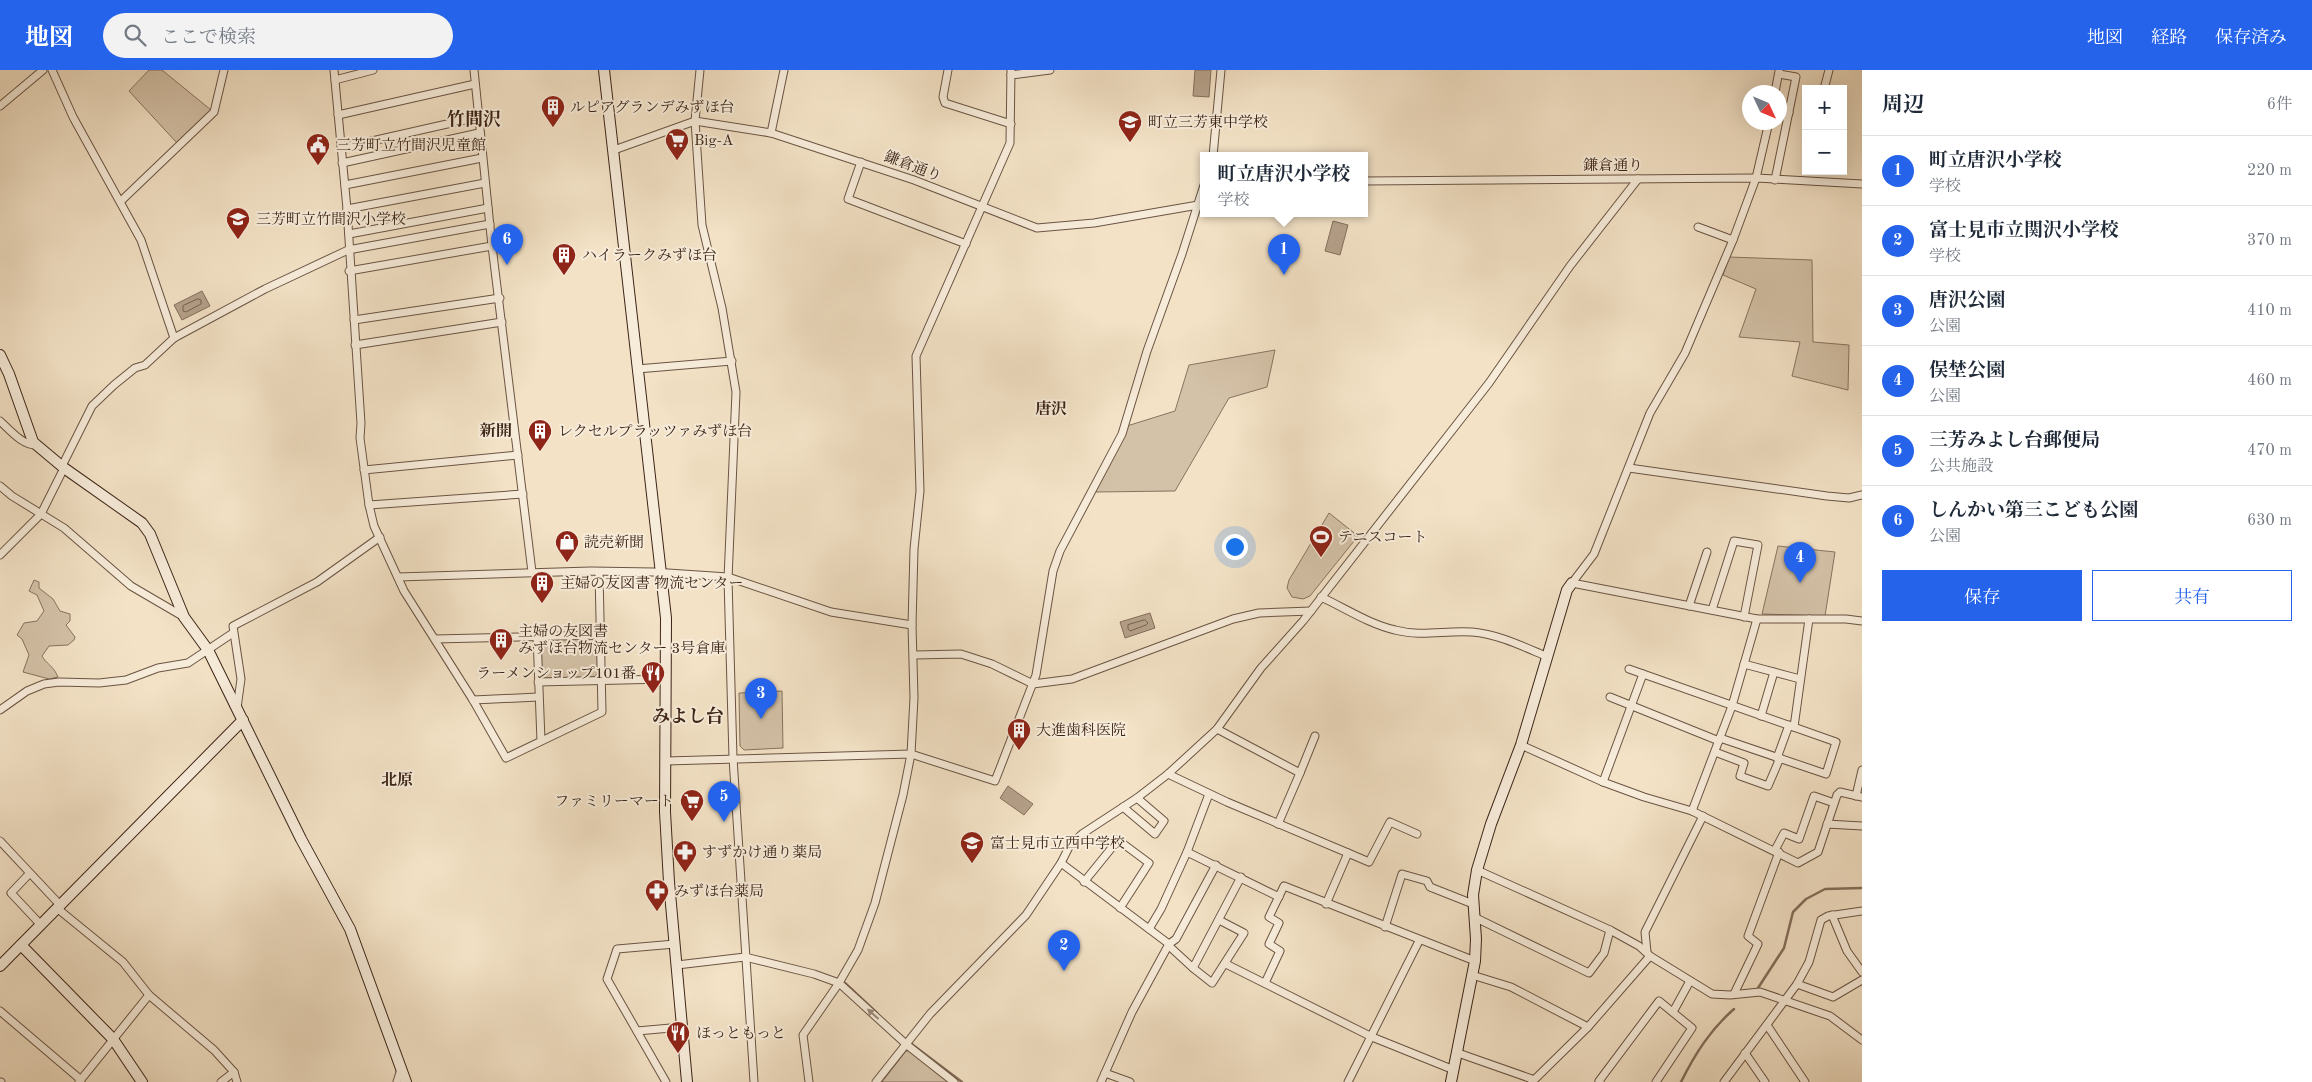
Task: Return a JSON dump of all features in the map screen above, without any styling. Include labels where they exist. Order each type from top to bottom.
[{"type":"street","points":[[0,106],[43,70]]},
{"type":"street","points":[[52,70],[73,117],[141,240],[174,338]]},
{"type":"street","points":[[120,201],[214,112],[224,70]]},
{"type":"street","points":[[334,70],[347,209],[349,271],[361,423],[360,438],[368,505],[380,538],[404,591],[473,700],[506,758],[602,712],[599,572]]},
{"type":"street","points":[[335,80],[373,70]]},
{"type":"street","points":[[474,70],[492,246],[500,298],[532,572]]},
{"type":"street","points":[[604,70],[666,618],[666,820],[686,1082]]},
{"type":"street","points":[[700,70],[695,121],[702,225],[732,361],[736,392],[736,430],[731,474],[728,577],[733,758],[754,1082]]},
{"type":"street","points":[[771,133],[784,70]]},
{"type":"street","points":[[948,70],[943,97],[945,103],[1011,124]]},
{"type":"street","points":[[809,1082],[803,1035],[839,983],[858,950],[875,903],[903,795],[911,754],[915,655],[912,625],[914,549],[920,491],[916,356],[1010,143],[1011,73],[1050,70]]},
{"type":"street","points":[[1213,152],[1221,70]]},
{"type":"street","points":[[1825,85],[1829,70]]},
{"type":"street","points":[[1775,180],[1796,77],[1779,72],[1776,85]]},
{"type":"street","points":[[338,115],[475,84]]},
{"type":"street","points":[[341,148],[478,117]]},
{"type":"street","name":"鎌倉通り","points":[[614,150],[695,121],[771,133],[862,162],[1031,227],[1044,228],[1094,223],[1200,204]]},
{"type":"street","points":[[1451,1082],[1475,962],[1476,939],[1473,904],[1477,870],[1491,824],[1521,745],[1567,590],[1594,554],[1650,413],[1685,352],[1733,240],[1756,178],[1767,130]]},
{"type":"street","points":[[342,163],[480,133]]},
{"type":"street","points":[[345,185],[482,158]]},
{"type":"street","points":[[862,162],[848,199],[966,244]]},
{"type":"street","points":[[1804,181],[1805,175]]},
{"type":"street","name":"鎌倉通り","points":[[1368,181],[1756,178],[1862,184]]},
{"type":"street","points":[[876,1082],[943,1000],[1026,915],[1061,863],[1070,845],[1082,834],[1137,798],[1168,774],[1217,729],[1261,668],[1311,611],[1501,367],[1570,266],[1638,179]]},
{"type":"street","points":[[347,209],[485,183]]},
{"type":"street","points":[[666,760],[911,754],[995,781],[1033,684],[1042,646],[1054,571],[1060,551],[1122,434],[1147,351],[1200,207]]},
{"type":"street","points":[[348,234],[488,208]]},
{"type":"street","points":[[0,555],[41,514],[92,406],[135,368],[145,365],[174,338],[266,289],[348,250],[490,224]]},
{"type":"street","points":[[1698,227],[1733,240]]},
{"type":"street","points":[[349,271],[492,246]]},
{"type":"street","points":[[354,320],[500,298]]},
{"type":"street","points":[[355,345],[502,322]]},
{"type":"street","points":[[0,355],[9,374],[32,438],[37,445],[63,467],[142,523],[150,534],[184,616],[208,650],[300,839],[350,929],[406,1082]]},
{"type":"street","points":[[637,369],[732,361]]},
{"type":"street","points":[[0,421],[29,445],[37,445]]},
{"type":"street","points":[[364,470],[518,455]]},
{"type":"street","points":[[1628,468],[1826,496],[1849,498],[1862,495]]},
{"type":"street","points":[[0,486],[64,528],[131,586],[184,616]]},
{"type":"street","points":[[368,505],[523,494]]},
{"type":"street","points":[[237,708],[241,679],[233,632],[235,624],[296,595],[380,538]]},
{"type":"street","points":[[1712,610],[1734,541],[1758,544],[1744,617]]},
{"type":"street","points":[[1689,606],[1706,552]]},
{"type":"street","points":[[398,577],[532,572],[599,572],[728,577],[831,612],[912,625]]},
{"type":"street","points":[[1572,583],[1757,619],[1846,619],[1862,621]]},
{"type":"street","points":[[1322,597],[1382,626],[1396,630],[1416,634],[1470,632],[1485,634],[1548,657]]},
{"type":"street","points":[[915,655],[961,654],[992,664],[1033,684],[1072,679],[1234,619],[1259,613],[1311,611]]},
{"type":"street","points":[[1692,811],[1732,706],[1757,619]]},
{"type":"street","points":[[1715,752],[1744,763],[1740,776],[1768,786],[1791,726],[1809,619]]},
{"type":"street","points":[[0,710],[27,691],[44,684],[59,682],[99,683],[126,680],[158,668],[188,663],[233,632]]},
{"type":"street","points":[[435,639],[600,635]]},
{"type":"street","points":[[536,636],[541,741]]},
{"type":"street","points":[[1744,664],[1800,679]]},
{"type":"street","points":[[1610,697],[1720,739],[1826,774],[1836,742],[1629,669]]},
{"type":"street","points":[[1762,716],[1774,672]]},
{"type":"street","points":[[1603,782],[1643,674]]},
{"type":"street","points":[[538,682],[666,679]]},
{"type":"street","points":[[473,700],[538,697]]},
{"type":"street","points":[[0,966],[4,956],[21,945],[42,925],[243,720]]},
{"type":"street","points":[[1217,729],[1300,772]]},
{"type":"street","points":[[1278,824],[1315,736]]},
{"type":"street","points":[[1521,745],[1603,782],[1644,797],[1692,811],[1777,851],[1798,863],[1818,852],[1834,803],[1840,792],[1859,796],[1862,770]]},
{"type":"street","points":[[1168,774],[1209,794],[1370,862],[1390,822],[1417,834]]},
{"type":"street","points":[[1149,929],[1162,909],[1187,852],[1209,794]]},
{"type":"street","points":[[1734,994],[1758,944],[1748,936],[1784,833],[1800,839],[1814,796],[1834,803]]},
{"type":"street","points":[[1123,807],[1155,834],[1164,821],[1137,798]]},
{"type":"street","points":[[1458,1054],[1532,1081],[1588,1026],[1649,954],[1646,932],[1703,816]]},
{"type":"street","points":[[1827,824],[1862,826]]},
{"type":"street","points":[[1084,882],[1118,840],[1149,863],[1120,908]]},
{"type":"street","points":[[0,841],[59,907],[123,962],[149,995],[214,1050],[234,1072],[237,1082]]},
{"type":"street","points":[[1187,852],[1279,897]]},
{"type":"street","points":[[1326,904],[1348,853]]},
{"type":"street","points":[[1061,863],[1149,929],[1212,983],[1226,964],[1244,933],[1219,920]]},
{"type":"street","points":[[1101,1082],[1132,1012],[1169,945],[1176,939],[1216,865]]},
{"type":"street","points":[[1477,870],[1610,930],[1690,982],[1712,994],[1760,992],[1830,1016],[1862,1040]]},
{"type":"street","points":[[29,874],[11,893],[42,925]]},
{"type":"street","points":[[1385,927],[1402,874],[1427,881],[1430,887],[1473,904]]},
{"type":"street","points":[[1194,968],[1241,877]]},
{"type":"street","points":[[1265,983],[1280,951],[1268,944],[1279,923],[1269,917],[1284,886],[1475,962]]},
{"type":"street","points":[[1724,1082],[1797,984],[1809,962],[1821,920],[1832,915],[1862,911]]},
{"type":"street","points":[[1832,915],[1847,951],[1862,972]]},
{"type":"street","points":[[1474,917],[1589,973],[1604,954],[1610,930]]},
{"type":"street","points":[[1348,1082],[1419,941]]},
{"type":"street","points":[[666,1082],[607,979],[617,949],[674,944]]},
{"type":"street","points":[[21,945],[113,1039],[142,1082]]},
{"type":"street","points":[[677,965],[745,957],[814,974],[839,983],[906,1045],[954,1082]]},
{"type":"street","points":[[1226,964],[1372,1037],[1454,1070]]},
{"type":"street","points":[[1472,975],[1511,986],[1588,1026]]},
{"type":"street","points":[[1797,984],[1833,997],[1862,980]]},
{"type":"street","points":[[1673,1012],[1690,982]]},
{"type":"street","points":[[0,1011],[80,1081],[149,995]]},
{"type":"street","points":[[1600,1082],[1659,1001],[1692,1028],[1656,1082]]},
{"type":"street","points":[[1767,1025],[1805,1082]]},
{"type":"street","points":[[637,1031],[682,1027]]},
{"type":"street","points":[[1745,1053],[1765,1082]]},
{"type":"street","points":[[397,1082],[401,1069]]},
{"type":"street","points":[[221,1082],[234,1072]]},
{"type":"street","points":[[1105,1073],[1130,1082]]},
{"type":"shaded area","points":[[149,70],[162,70],[211,110],[177,143],[129,91]]},
{"type":"shaded area","points":[[1729,257],[1812,260],[1813,342],[1849,345],[1848,390],[1792,376],[1800,342],[1739,337],[1756,289],[1723,275]]},
{"type":"shaded area","points":[[1275,350],[1267,387],[1229,398],[1175,491],[1095,492],[1127,426],[1175,411],[1189,365]]},
{"type":"shaded area","name":"テニスコート","points":[[1329,513],[1358,536],[1310,596],[1303,599],[1292,597],[1287,588],[1289,580]]},
{"type":"shaded area","points":[[1778,546],[1835,552],[1825,616],[1762,614]]},
{"type":"shaded area","points":[[34,580],[39,582],[39,588],[53,599],[60,611],[70,614],[70,621],[66,625],[75,637],[68,645],[49,646],[42,656],[58,677],[49,679],[23,672],[29,655],[22,639],[17,635],[24,623],[37,621],[44,611],[37,595],[29,591]]},
{"type":"shaded area","points":[[594,639],[597,642],[598,673],[594,677],[544,678],[541,676],[540,643],[543,640]]},
{"type":"shaded area","points":[[782,691],[783,748],[744,750],[740,746],[739,693]]},
{"type":"shaded area","points":[[906,1051],[910,1051],[950,1082],[882,1082]]},
{"type":"water","points":[[1195,70],[1211,70],[1209,97],[1193,96]]},
{"type":"water","points":[[1333,221],[1348,225],[1340,255],[1325,251]]},
{"type":"water","points":[[202,291],[210,306],[182,320],[174,305]]},
{"type":"water","points":[[1150,613],[1155,628],[1125,638],[1120,622]]},
{"type":"water","points":[[1008,786],[1033,804],[1024,815],[1000,798]]},
{"type":"waterway","points":[[1758,988],[1784,948],[1793,912],[1806,899],[1825,889],[1862,888]]},
{"type":"waterway","points":[[845,983],[877,1013]]},
{"type":"waterway","points":[[1681,1082],[1704,1043],[1734,1009]]},
{"type":"waterway","points":[[909,1042],[962,1082]]},
{"type":"place","name":"ルピアグランデみずほ台","points":[[553,128]]},
{"type":"place","name":"町立三芳東中学校","points":[[1130,143]]},
{"type":"place","name":"Big-A","points":[[677,161]]},
{"type":"place","name":"三芳町立竹間沢児童館","points":[[318,166]]},
{"type":"place","name":"三芳町立竹間沢小学校","points":[[238,240]]},
{"type":"place","name":"しんかい第三こども公園","points":[[507,265]]},
{"type":"place","name":"町立唐沢小学校","points":[[1284,275]]},
{"type":"place","name":"ハイラークみずほ台","points":[[564,276]]},
{"type":"place","name":"レクセルプラッツァみずほ台","points":[[540,452]]},
{"type":"place","name":"テニスコート","points":[[1321,558]]},
{"type":"place","name":"読売新聞","points":[[567,563]]},
{"type":"place","name":"俣埜公園","points":[[1800,583]]},
{"type":"place","name":"主婦の友図書 物流センター","points":[[542,604]]},
{"type":"place","name":"主婦の友図書 みずほ台物流センター 3号倉庫","points":[[501,661]]},
{"type":"place","name":"ラーメンショップ101番","points":[[653,694]]},
{"type":"place","name":"唐沢公園","points":[[761,719]]},
{"type":"place","name":"大進歯科医院","points":[[1019,751]]},
{"type":"place","name":"ファミリーマート","points":[[692,822]]},
{"type":"place","name":"三芳みよし台郵便局","points":[[724,822]]},
{"type":"place","name":"富士見市立西中学校","points":[[972,864]]},
{"type":"place","name":"すずかけ通り薬局","points":[[685,873]]},
{"type":"place","name":"みずほ台薬局","points":[[657,912]]},
{"type":"place","name":"富士見市立関沢小学校","points":[[1064,971]]},
{"type":"place","name":"ほっともっと","points":[[678,1054]]},
{"type":"district","name":"竹間沢","points":[[474,119]]},
{"type":"district","name":"唐沢","points":[[1051,408]]},
{"type":"district","name":"新開","points":[[496,430]]},
{"type":"district","name":"みよし台","points":[[688,716]]},
{"type":"district","name":"北原","points":[[397,779]]}]
